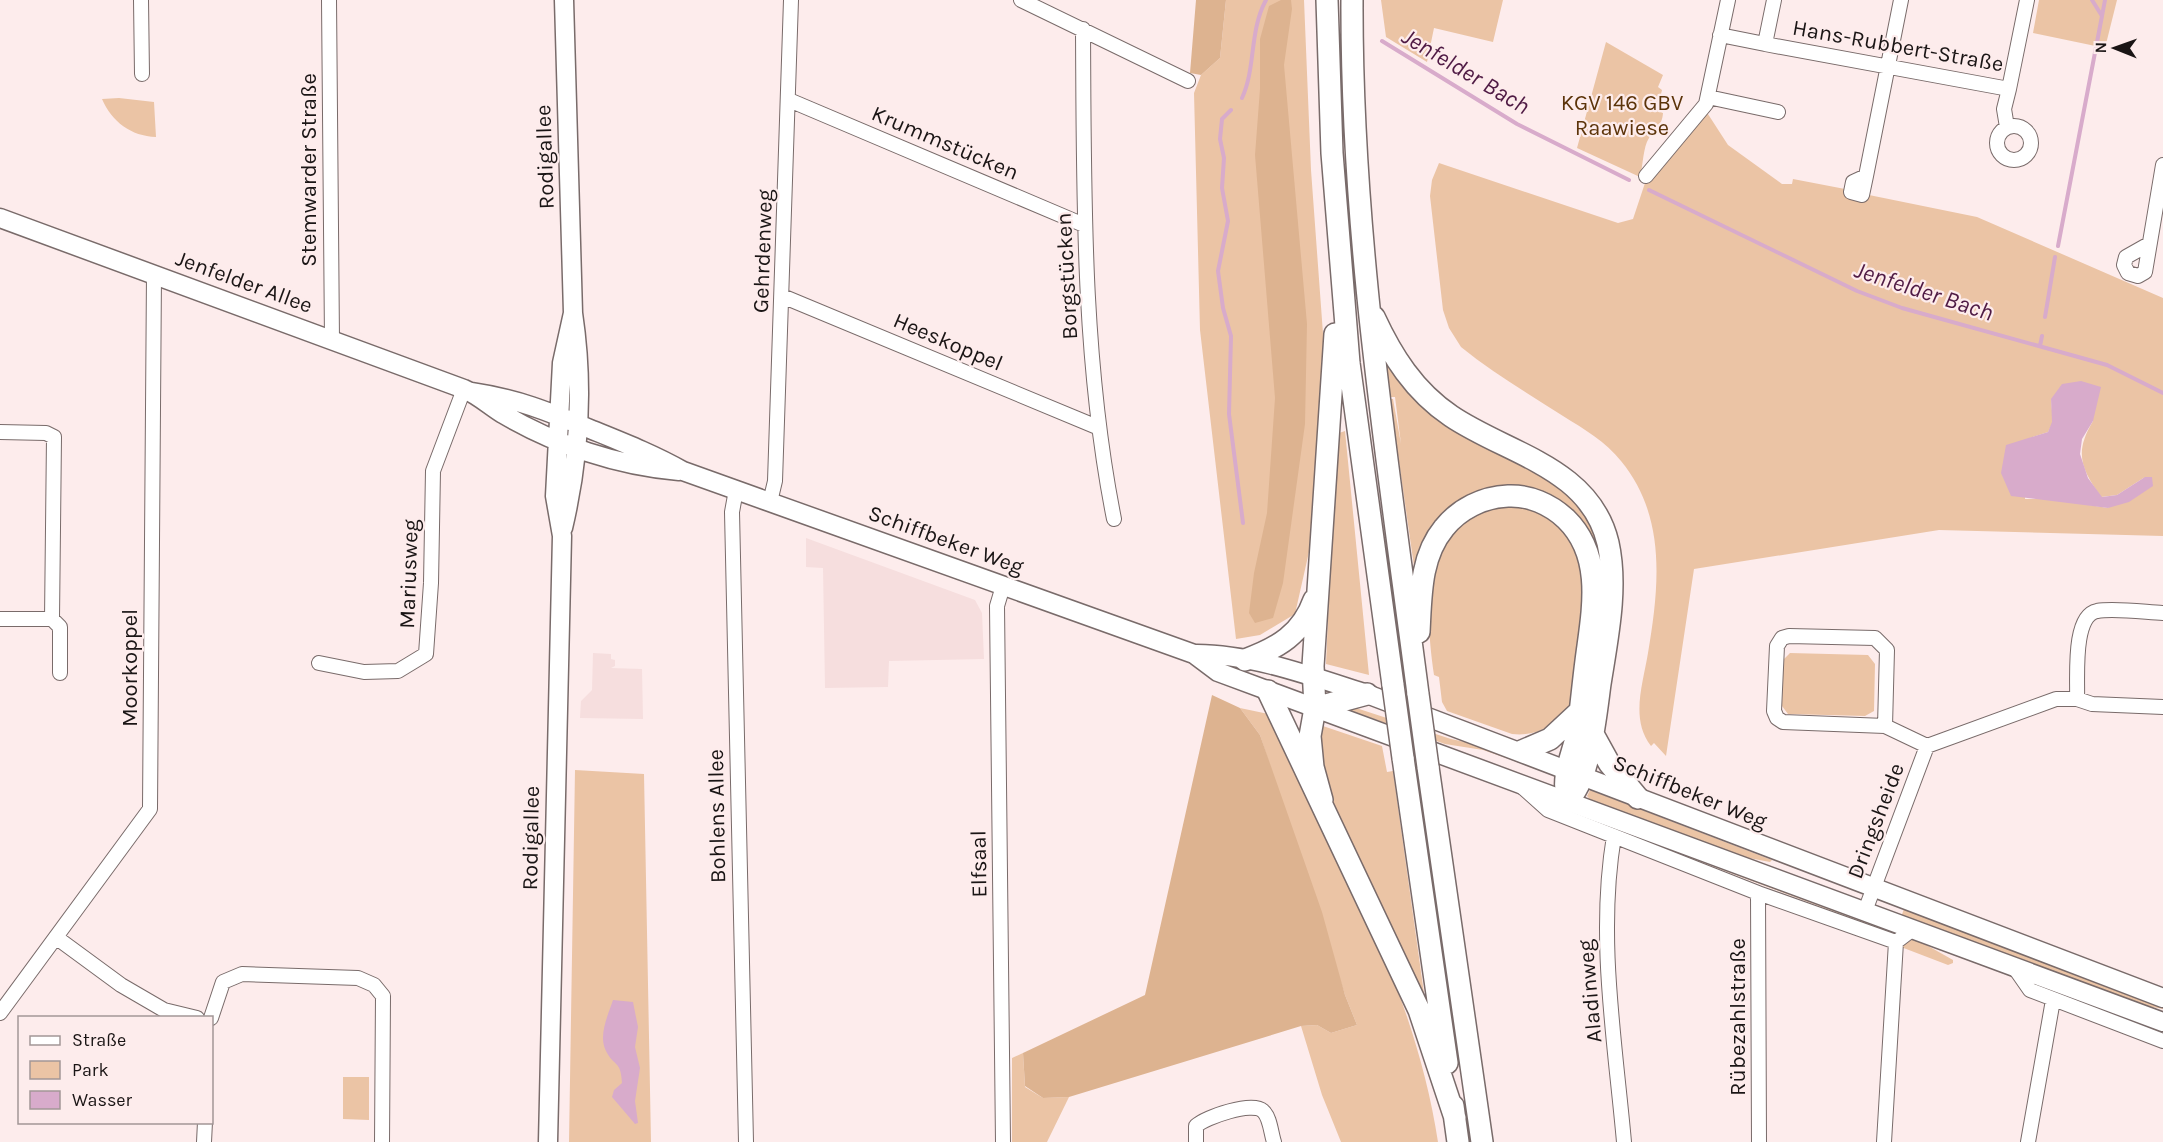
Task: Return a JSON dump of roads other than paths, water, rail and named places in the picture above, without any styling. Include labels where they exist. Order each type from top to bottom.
[{"type":"highway","points":[[1327,0],[1332,153],[1349,363],[1458,1142]]},
{"type":"highway","points":[[1352,0],[1355,153],[1366,300],[1428,767],[1482,1142]]},
{"type":"highway","points":[[1322,800],[1311,749],[1310,726],[1315,708],[1312,677],[1332,408],[1339,250]]},
{"type":"highway","points":[[1366,300],[1392,355],[1421,393],[1451,417],[1556,472],[1588,501],[1601,522],[1611,563],[1610,606],[1593,734],[1565,787],[1568,800]]},
{"type":"highway","points":[[1417,687],[1420,596],[1425,565],[1434,542],[1454,517],[1473,505],[1501,496],[1526,497],[1548,506],[1567,520],[1589,557],[1594,590],[1594,608],[1579,712],[1574,772]]},
{"type":"highway","points":[[1245,660],[1280,646],[1290,638],[1307,615],[1318,585]]},
{"type":"highway","points":[[1268,691],[1322,800],[1419,1010],[1455,1118]]},
{"type":"highway","points":[[1315,708],[1367,694]]},
{"type":"highway","points":[[1522,752],[1550,739],[1579,712]]},
{"type":"highway","points":[[1593,734],[1620,777],[1638,798]]},
{"type":"main road","name":"Rodigallee","points":[[562,536],[575,480],[579,424],[579,357],[573,313],[564,0]]},
{"type":"main road","name":"Jenfelder Allee","points":[[0,218],[468,390],[509,397],[560,416]]},
{"type":"main road","name":"Rodigallee","points":[[548,1142],[562,536],[555,496],[563,353],[573,313]]},
{"type":"main road","name":"Jenfelder Allee","points":[[468,390],[504,414],[559,439]]},
{"type":"main road","name":"Schiffbeker Weg","points":[[560,416],[648,451],[682,471],[1194,654],[1218,672],[1268,691],[1568,800],[2163,1022]]},
{"type":"main road","name":"Schiffbeker Weg","points":[[559,439],[578,448],[641,468],[682,471]]},
{"type":"main road","name":"Schiffbeker Weg","points":[[1194,654],[1215,653],[1312,677],[1367,694],[2163,998]]},
{"type":"street","points":[[141,0],[142,75]]},
{"type":"street","name":"Stemwarder Straße","points":[[329,0],[332,340]]},
{"type":"street","name":"Gehrdenweg","points":[[770,502],[775,481],[791,0]]},
{"type":"street","points":[[1021,0],[1188,81]]},
{"type":"street","points":[[1646,176],[1701,111],[1708,97],[1728,0]]},
{"type":"street","name":"Hans-Rubbert-Straße","points":[[1765,44],[1774,0]]},
{"type":"street","points":[[1866,176],[1901,0]]},
{"type":"street","name":"Hans-Rubbert-Straße","points":[[1720,35],[2009,89],[2027,0]]},
{"type":"street","name":"Borgstücken","points":[[1083,30],[1084,225],[1097,428],[1114,519]]},
{"type":"street","points":[[2007,127],[2004,109],[2009,89]]},
{"type":"street","points":[[1708,97],[1778,112]]},
{"type":"street","name":"Krummstücken","points":[[789,100],[1084,225]]},
{"type":"street","points":[[2149,244],[2163,165]]},
{"type":"street","name":"Moorkoppel","points":[[0,1013],[150,809],[153,274]]},
{"type":"street","name":"Heeskoppel","points":[[782,296],[1097,428]]},
{"type":"street","name":"Mariusweg","points":[[319,663],[364,672],[398,671],[426,654],[431,583],[433,471],[468,390]]},
{"type":"street","points":[[0,432],[46,433],[54,437],[52,619]]},
{"type":"street","name":"Bohlens Allee","points":[[736,490],[732,512],[746,1142]]},
{"type":"street","name":"Elfsaal","points":[[1003,586],[997,606],[1003,1142]]},
{"type":"street","points":[[2077,699],[2079,632],[2085,619],[2095,611],[2163,613]]},
{"type":"street","points":[[0,619],[52,619],[60,627],[60,673]]},
{"type":"street","name":"Dringsheide","points":[[1885,726],[1887,650],[1882,643],[1875,638],[1789,636],[1782,638],[1777,646],[1774,711],[1784,722],[1885,726],[1927,746],[2056,699],[2077,699],[2092,704],[2163,707]]},
{"type":"street","name":"Dringsheide","points":[[1865,911],[1927,746]]},
{"type":"street","name":"Schiffbeker Weg","points":[[1517,782],[1548,810],[1758,892],[1896,942]]},
{"type":"street","name":"Aladinweg","points":[[1614,836],[1607,875],[1606,921],[1624,1142]]},
{"type":"street","name":"Rübezahlstraße","points":[[1758,892],[1759,1142]]},
{"type":"street","points":[[1884,1142],[1896,942],[1913,929]]},
{"type":"street","points":[[57,938],[122,985],[164,1010],[192,1016]]},
{"type":"street","points":[[2014,967],[2030,990],[2163,1041]]},
{"type":"street","points":[[212,1016],[223,982],[242,974],[358,978],[374,985],[383,996],[385,1023],[382,1142]]},
{"type":"street","points":[[2028,1142],[2053,1000]]},
{"type":"street","points":[[1196,1142],[1196,1126],[1203,1120],[1251,1106],[1260,1108],[1266,1114],[1274,1142]]},
{"type":"street","points":[[204,1142],[205,1124]]},
{"type":"water","points":[[2081,381],[2101,387],[2093,421],[2082,439],[2080,454],[2088,478],[2102,497],[2117,495],[2145,477],[2152,477],[2153,486],[2129,502],[2108,508],[2011,496],[2001,473],[2006,445],[2048,432],[2052,422],[2051,399],[2062,384]]},
{"type":"water","points":[[613,1000],[633,1002],[638,1027],[635,1047],[640,1068],[635,1101],[638,1123],[635,1124],[612,1097],[614,1090],[622,1083],[619,1067],[606,1051],[603,1039]]},
{"type":"waterway","points":[[1242,98],[1249,74],[1257,24],[1266,0]]},
{"type":"waterway","points":[[2058,246],[2102,16],[2092,0]]},
{"type":"waterway","points":[[2102,16],[2105,0]]},
{"type":"waterway","name":"Jenfelder Bach","points":[[1382,41],[1517,124],[1629,180]]},
{"type":"waterway","points":[[1231,110],[1222,119],[1220,139],[1224,158],[1222,188],[1228,221],[1218,271],[1223,308],[1231,336],[1229,414],[1243,523]]},
{"type":"waterway","name":"Jenfelder Bach","points":[[1649,190],[1857,291],[1902,308],[2107,365],[2163,393]]},
{"type":"waterway","points":[[2045,317],[2055,257]]},
{"type":"waterway","points":[[2040,346],[2042,336]]},
{"type":"park label","name":"KGV 146 GBV Raawiese","points":[[1622,116]]}]
